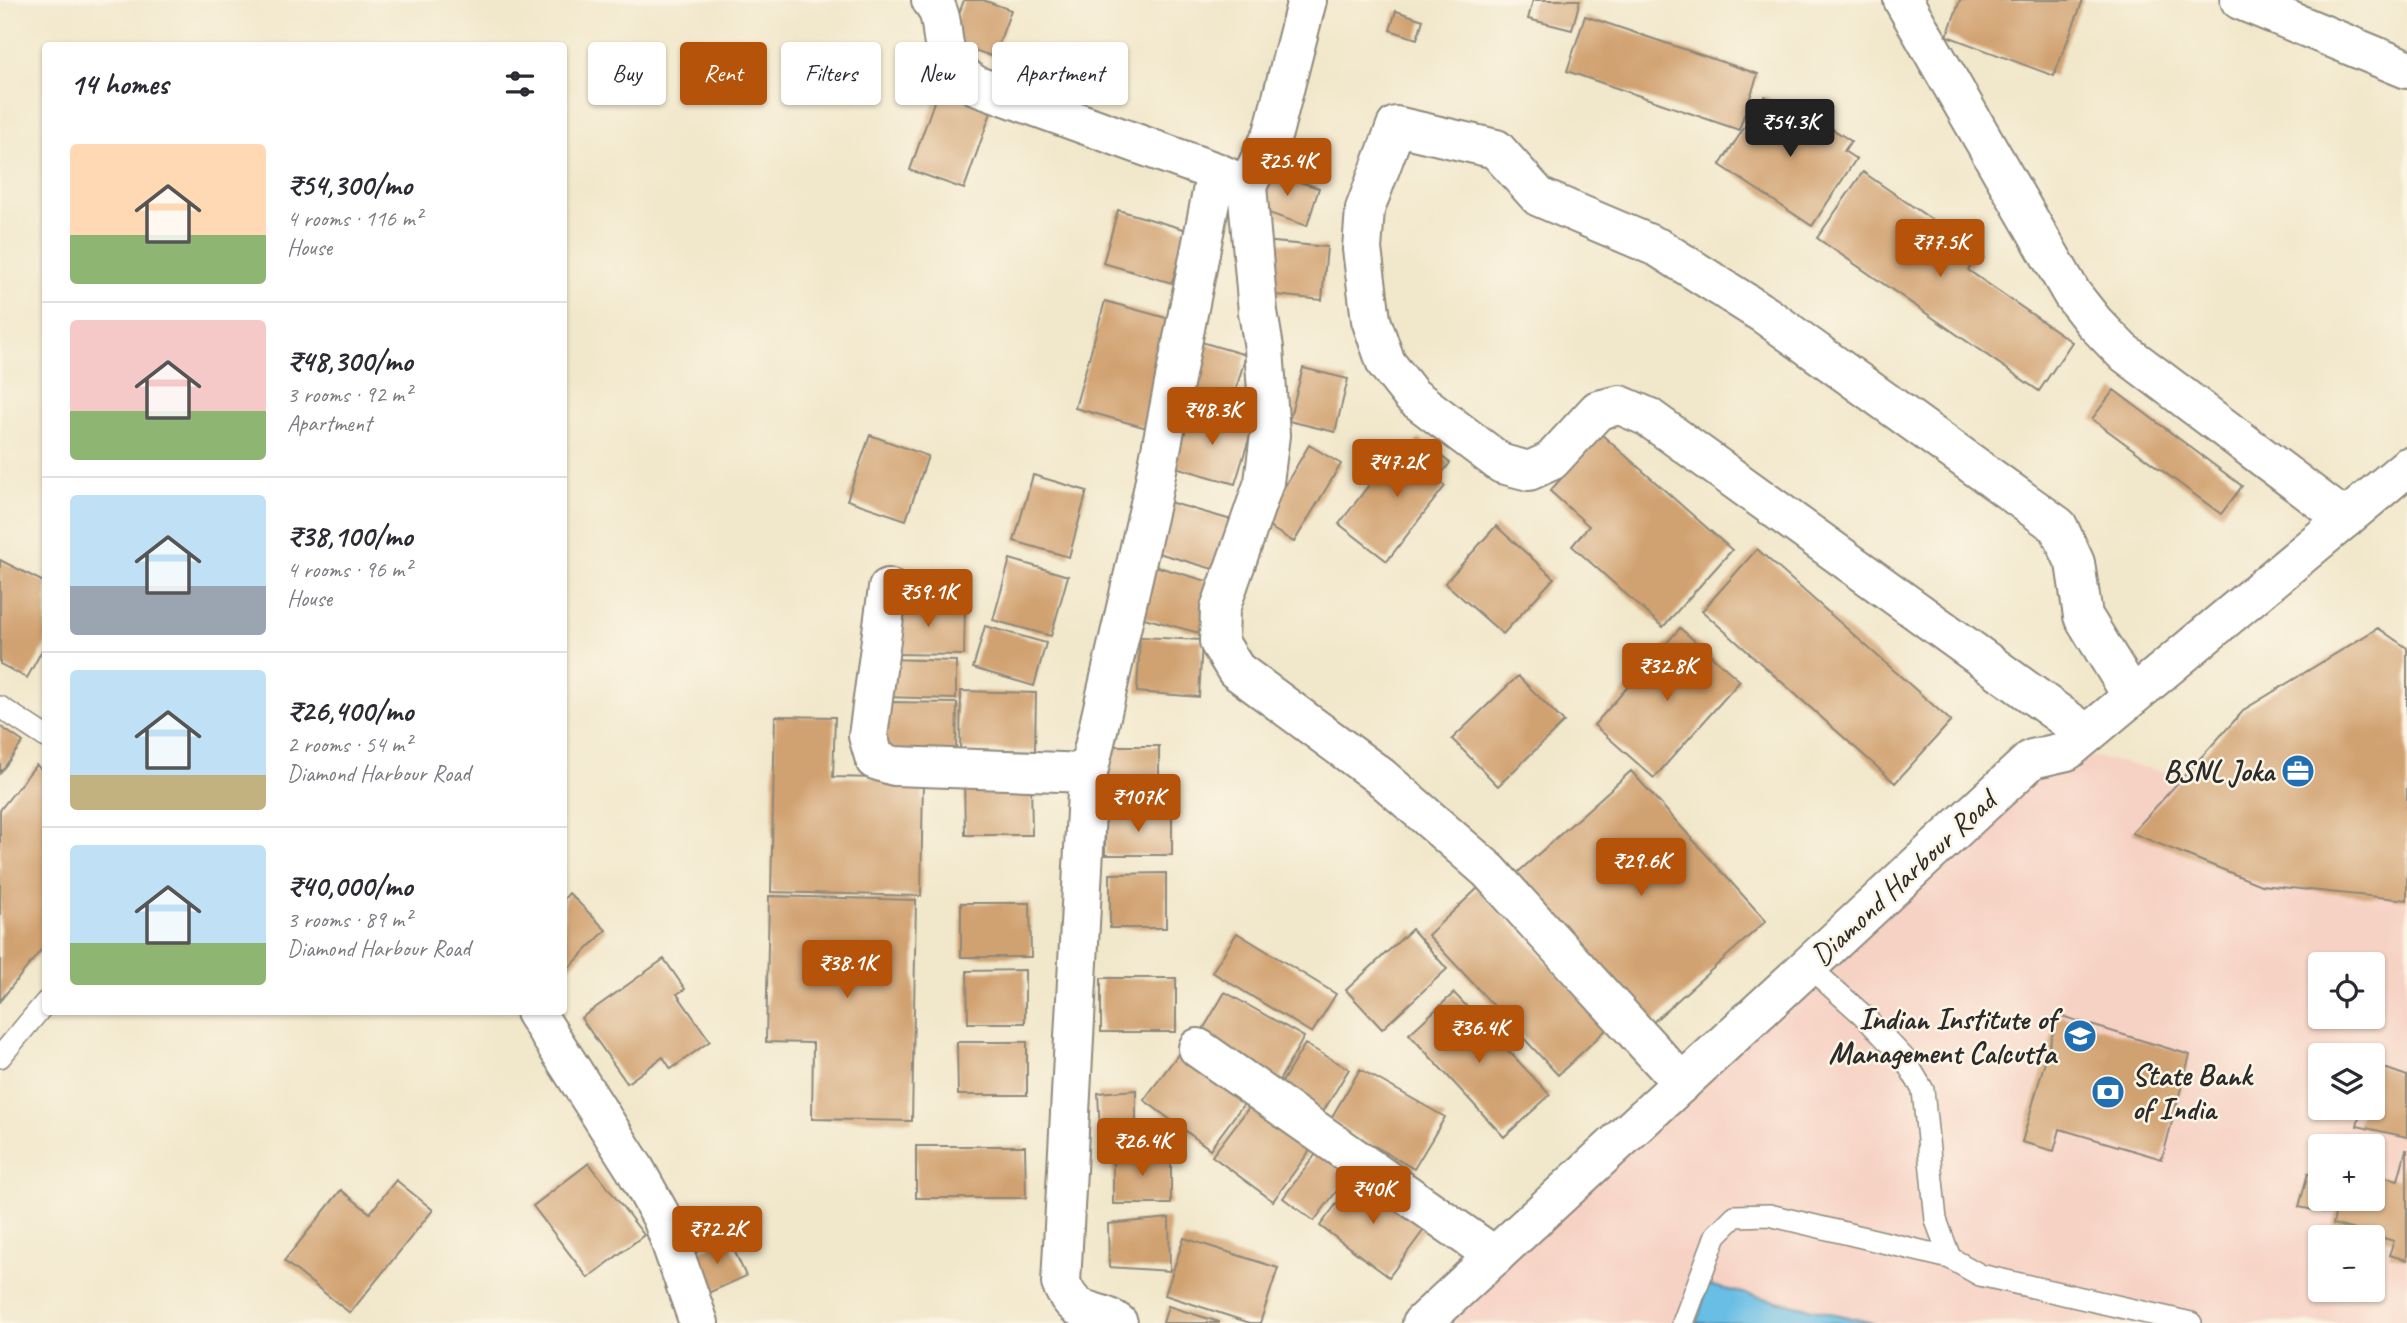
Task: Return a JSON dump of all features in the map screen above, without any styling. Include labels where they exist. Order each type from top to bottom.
[{"type":"main road","points":[[931,0],[939,10],[947,57],[958,73],[975,85],[1232,179]]},
{"type":"main road","points":[[1118,1323],[1081,1309],[1068,1299],[1060,1283],[1088,773],[1152,495],[1232,179],[1273,133],[1307,0]]},
{"type":"main road","points":[[1903,0],[2072,294],[2094,322],[2122,351],[2344,519]]},
{"type":"main road","points":[[2240,0],[2407,69]]},
{"type":"main road","points":[[2087,734],[1648,417],[1620,405],[1598,410],[1551,461],[1529,471],[1502,464],[1412,396],[1386,363],[1371,320],[1362,249],[1365,209],[1396,126],[1496,149],[1539,197],[1659,248],[1765,315],[2057,526],[2075,563],[2083,616],[2132,696]]},
{"type":"main road","points":[[1232,179],[1264,348],[1270,435],[1264,482],[1220,609],[1219,642],[1236,670],[1381,777],[1489,871],[1682,1083]]},
{"type":"main road","name":"Diamond Harbour Road","points":[[1422,1323],[2032,759],[2067,751],[2407,467]]},
{"type":"main road","points":[[888,588],[868,736],[875,760],[894,766],[1088,773]]},
{"type":"main road","points":[[537,1015],[663,1218],[699,1323]]},
{"type":"main road","points":[[1198,1048],[1495,1256]]},
{"type":"lane","points":[[0,707],[42,734]]},
{"type":"lane","points":[[1808,966],[1863,1015],[1904,1058],[1923,1090],[1936,1220],[1950,1258]]},
{"type":"lane","points":[[0,1057],[42,1007]]},
{"type":"lane","points":[[1683,1323],[1716,1235],[1735,1216],[1769,1215],[1950,1258],[1980,1275],[2191,1323]]},
{"type":"shaded area","name":"Indian Institute of Management Calcutta","points":[[2067,751],[2407,824],[2407,1323],[1435,1323]]},
{"type":"water","points":[[1707,1285],[1874,1323],[1697,1323]]},
{"type":"building","points":[[964,0],[983,0],[1011,10],[999,42],[992,42],[992,56],[978,51],[978,42],[949,41]]},
{"type":"building","points":[[1533,0],[1580,0],[1572,30],[1528,19]]},
{"type":"building","points":[[1960,0],[2083,0],[2054,76],[1947,36]]},
{"type":"building","points":[[1396,11],[1423,20],[1417,39],[1390,30]]},
{"type":"building","points":[[1585,16],[1758,74],[1739,130],[1567,71]]},
{"type":"building","points":[[978,95],[992,100],[994,105],[964,189],[910,170],[933,105],[978,105]]},
{"type":"building","points":[[1765,96],[1787,110],[1792,103],[1851,141],[1844,151],[1856,159],[1812,226],[1720,165]]},
{"type":"building","points":[[1266,171],[1319,188],[1307,226],[1254,208]]},
{"type":"building","points":[[1863,172],[1980,253],[1968,270],[2072,342],[2039,391],[1817,238]]},
{"type":"building","points":[[1118,210],[1187,230],[1172,283],[1103,263]]},
{"type":"building","points":[[1263,241],[1327,247],[1322,300],[1258,293]]},
{"type":"building","points":[[1105,301],[1177,321],[1147,428],[1075,408]]},
{"type":"building","points":[[1201,342],[1246,355],[1231,406],[1186,393]]},
{"type":"building","points":[[1303,368],[1348,379],[1335,432],[1289,421]]},
{"type":"building","points":[[2114,390],[2242,486],[2221,514],[2092,419]]},
{"type":"building","points":[[1188,410],[1252,429],[1235,484],[1172,466]]},
{"type":"building","points":[[1601,434],[1732,550],[1663,627],[1572,546],[1589,526],[1550,491]]},
{"type":"building","points":[[870,435],[928,456],[906,520],[847,500]]},
{"type":"building","points":[[1419,439],[1450,463],[1437,480],[1445,486],[1387,561],[1339,524],[1396,450],[1405,457]]},
{"type":"building","points":[[1309,445],[1341,464],[1294,542],[1263,523]]},
{"type":"building","points":[[1033,475],[1087,491],[1069,557],[1014,541]]},
{"type":"building","points":[[1162,500],[1235,521],[1220,571],[1148,550]]},
{"type":"building","points":[[1496,526],[1554,578],[1503,634],[1445,583]]},
{"type":"building","points":[[1757,549],[1951,721],[1895,783],[1702,611]]},
{"type":"building","points":[[1010,559],[1068,576],[1051,636],[993,620]]},
{"type":"building","points":[[0,560],[42,581],[42,650],[27,678],[0,664]]},
{"type":"building","points":[[1148,564],[1217,584],[1203,634],[1133,615]]},
{"type":"building","points":[[893,602],[965,604],[964,655],[892,654]]},
{"type":"building","points":[[985,626],[1046,643],[1034,686],[973,668]]},
{"type":"building","points":[[1680,628],[1740,681],[1654,778],[1594,725]]},
{"type":"building","name":"BSNL Joka","points":[[2378,628],[2407,648],[2407,900],[2261,885],[2132,833],[2245,709]]},
{"type":"building","points":[[1140,637],[1202,640],[1199,697],[1137,692]]},
{"type":"building","points":[[886,659],[956,661],[956,699],[885,697]]},
{"type":"building","points":[[1518,676],[1564,722],[1498,786],[1452,739]]},
{"type":"building","points":[[961,691],[1036,693],[1035,751],[960,749]]},
{"type":"building","points":[[883,702],[957,703],[956,754],[882,752]]},
{"type":"building","points":[[775,716],[835,717],[833,777],[923,779],[921,896],[771,892]]},
{"type":"building","points":[[0,726],[23,742],[0,773]]},
{"type":"building","points":[[1100,746],[1159,746],[1159,798],[1100,798]]},
{"type":"building","points":[[36,765],[42,770],[42,949],[0,1001],[0,810]]},
{"type":"building","points":[[1631,771],[1766,921],[1651,1024],[1515,875]]},
{"type":"building","points":[[964,778],[1031,778],[1032,835],[965,835]]},
{"type":"building","points":[[1105,813],[1172,813],[1172,855],[1105,855]]},
{"type":"building","points":[[1166,873],[1166,928],[1110,928],[1110,874]]},
{"type":"building","points":[[1478,888],[1608,1028],[1558,1075],[1428,935]]},
{"type":"building","points":[[569,893],[606,930],[567,970]]},
{"type":"building","points":[[769,896],[916,900],[912,1121],[812,1119],[813,1043],[766,1042]]},
{"type":"building","points":[[961,903],[1030,903],[1031,957],[961,957]]},
{"type":"building","points":[[1412,929],[1447,969],[1382,1029],[1346,990]]},
{"type":"building","points":[[1237,933],[1336,994],[1312,1033],[1212,972]]},
{"type":"building","points":[[664,959],[685,989],[677,994],[710,1041],[671,1069],[663,1057],[627,1083],[581,1018]]},
{"type":"building","points":[[1025,970],[1025,1023],[968,1023],[967,971]]},
{"type":"building","points":[[1101,978],[1176,978],[1176,1032],[1101,1032]]},
{"type":"building","points":[[1225,992],[1304,1037],[1278,1083],[1198,1038]]},
{"type":"building","points":[[1454,993],[1550,1095],[1504,1137],[1409,1034]]},
{"type":"building","name":"State Bank of India","points":[[2058,1015],[2190,1055],[2162,1159],[2060,1129],[2054,1151],[2022,1142]]},
{"type":"building","points":[[957,1042],[1027,1042],[1027,1095],[958,1095]]},
{"type":"building","points":[[1305,1044],[1349,1069],[1323,1112],[1279,1087]]},
{"type":"building","points":[[1179,1053],[1245,1102],[1210,1149],[1144,1100]]},
{"type":"building","points":[[2385,1068],[2407,1076],[2407,1137],[2357,1126],[2358,1120],[2385,1120]]},
{"type":"building","points":[[1360,1069],[1445,1117],[1414,1169],[1330,1120]]},
{"type":"building","points":[[1136,1090],[1136,1136],[1100,1132],[1098,1093]]},
{"type":"building","points":[[1254,1101],[1314,1145],[1273,1201],[1212,1156]]},
{"type":"building","points":[[916,1146],[1025,1146],[1026,1198],[916,1198]]},
{"type":"building","points":[[1319,1150],[1350,1173],[1314,1221],[1283,1198]]},
{"type":"building","points":[[2407,1150],[2407,1260],[2389,1255],[2394,1241],[2385,1238],[2385,1225],[2333,1224],[2336,1211],[2385,1211],[2385,1177],[2398,1180]]},
{"type":"building","points":[[1171,1152],[1171,1204],[1113,1204],[1113,1153]]},
{"type":"building","points":[[589,1163],[644,1235],[588,1278],[533,1206]]},
{"type":"building","points":[[2308,1173],[2308,1209],[2299,1207]]},
{"type":"building","points":[[1357,1176],[1426,1227],[1389,1277],[1320,1226]]},
{"type":"building","points":[[396,1180],[433,1210],[350,1313],[284,1261],[341,1190],[370,1213]]},
{"type":"building","points":[[1169,1218],[1170,1271],[1109,1267],[1108,1224]]},
{"type":"building","points":[[728,1237],[746,1276],[706,1294],[688,1256]]},
{"type":"building","points":[[1184,1238],[1278,1268],[1260,1323],[1250,1323],[1165,1295]]},
{"type":"building","points":[[1168,1306],[1219,1322],[1219,1323],[1163,1323]]},
{"type":"place","name":"BSNL Joka","points":[[2298,771]]},
{"type":"place","name":"Indian Institute of Management Calcutta","points":[[2080,1036]]},
{"type":"place","name":"State Bank of India","points":[[2108,1092]]}]
